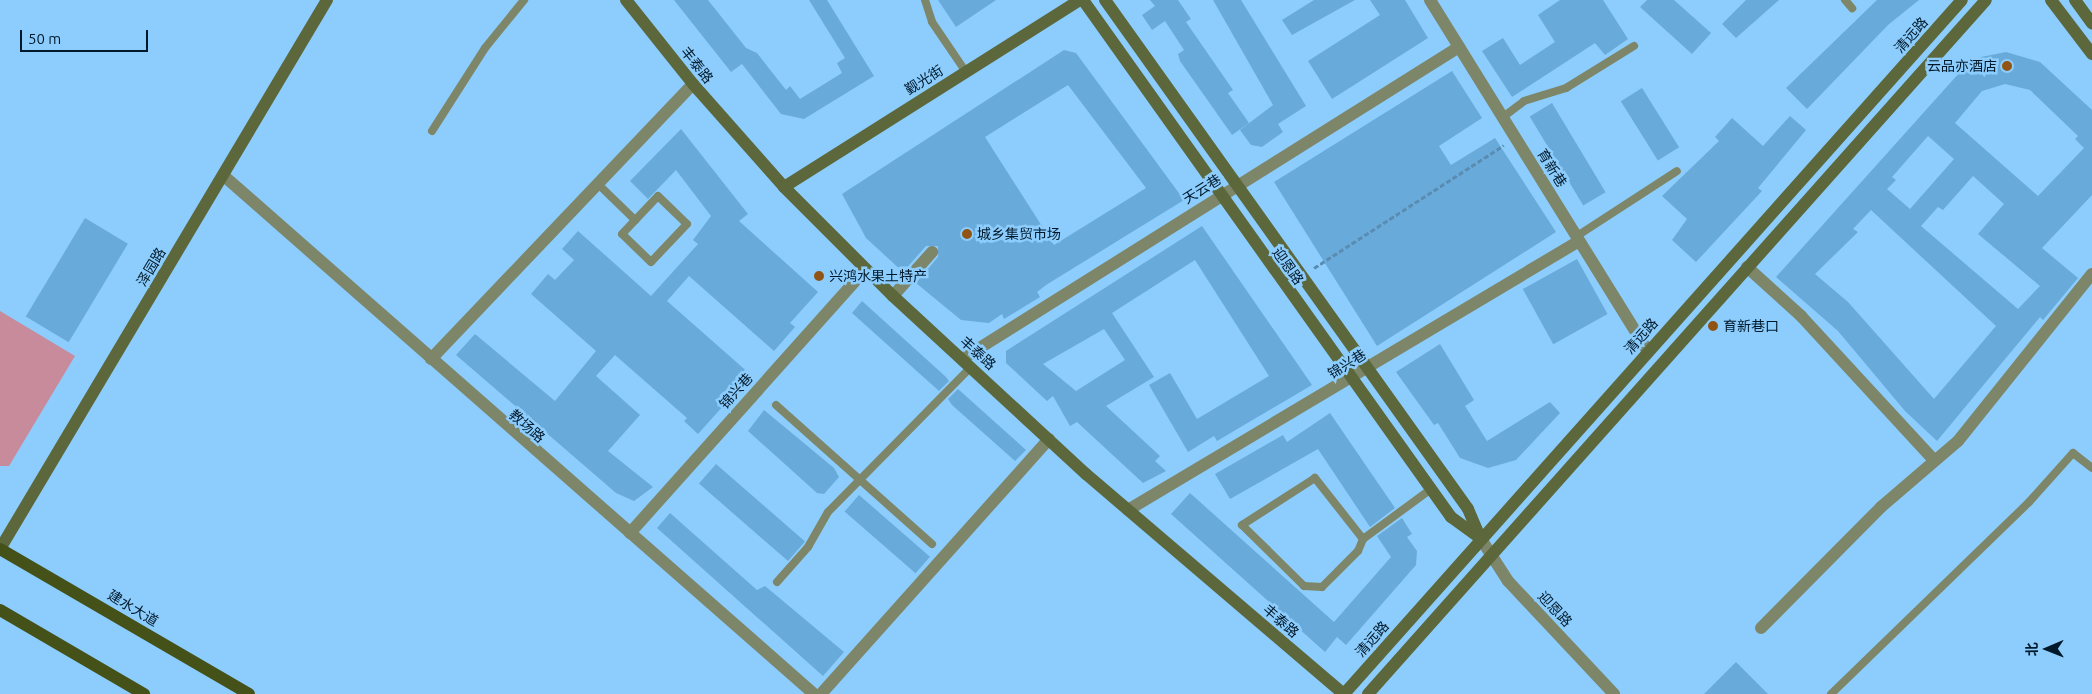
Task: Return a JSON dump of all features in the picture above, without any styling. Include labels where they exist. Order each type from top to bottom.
[{"type":"main road","name":"建水大道","points":[[0,549],[249,694]]},
{"type":"main road","points":[[0,610],[144,694]]},
{"type":"street","name":"泽园路","points":[[0,549],[224,176],[327,0]]},
{"type":"street","name":"丰泰路","points":[[626,0],[693,84],[784,186],[893,296],[1128,510],[1344,694]]},
{"type":"street","name":"觐光街","points":[[784,186],[1082,0]]},
{"type":"street","name":"迎恩路","points":[[1082,0],[1219,196],[1451,518],[1481,539]]},
{"type":"street","name":"迎恩路","points":[[1105,0],[1235,186],[1468,509],[1481,539],[1508,581],[1614,694]]},
{"type":"street","name":"育新巷","points":[[1430,0],[1648,351]]},
{"type":"street","name":"清远路","points":[[1344,694],[1962,0]]},
{"type":"street","points":[[1368,694],[1986,0]]},
{"type":"street","points":[[2051,0],[2092,54]]},
{"type":"street","points":[[2075,0],[2092,23]]},
{"type":"street","name":"天云巷","points":[[967,363],[1219,196],[1459,47]]},
{"type":"street","points":[[431,359],[693,84]]},
{"type":"street","name":"教场路","points":[[224,176],[814,694]]},
{"type":"street","name":"锦兴巷","points":[[1128,510],[1368,369],[1578,239]]},
{"type":"street","points":[[893,296],[932,252]]},
{"type":"street","points":[[1747,267],[1802,316],[1933,460]]},
{"type":"street","name":"锦兴巷","points":[[630,533],[866,269]]},
{"type":"street","points":[[1761,628],[1933,460],[1958,441],[2092,274]]},
{"type":"street","points":[[821,694],[1049,439]]},
{"type":"lane","points":[[432,131],[485,48],[524,0]]},
{"type":"lane","points":[[925,0],[932,22],[966,72]]},
{"type":"lane","points":[[1845,0],[1852,8]]},
{"type":"lane","points":[[1503,117],[1524,101],[1566,88],[1634,46]]},
{"type":"lane","points":[[1578,239],[1677,171]]},
{"type":"lane","points":[[598,184],[635,220]]},
{"type":"lane","points":[[658,196],[688,224],[651,262],[622,234],[635,220],[658,196]]},
{"type":"lane","points":[[777,582],[808,547],[828,512],[967,363]]},
{"type":"lane","points":[[776,405],[932,544]]},
{"type":"lane","points":[[1831,694],[2029,502],[2073,453],[2092,468]]},
{"type":"lane","points":[[1363,539],[1315,478],[1242,525],[1310,588],[1328,585],[1363,539],[1431,489]]},
{"type":"path","points":[[1301,277],[1516,137]]},
{"type":"shaded area","points":[[0,311],[75,356],[9,466],[0,466]]},
{"type":"building","points":[[674,0],[708,0],[746,48],[757,53],[786,90],[790,86],[800,99],[842,73],[837,63],[845,58],[809,0],[827,0],[874,76],[804,119],[781,114],[742,64],[731,72]]},
{"type":"building","points":[[938,0],[996,0],[956,27]]},
{"type":"building","points":[[1150,0],[1178,0],[1191,19],[1186,22],[1233,90],[1228,93],[1249,123],[1232,135],[1180,61],[1178,54],[1184,50],[1165,21],[1152,30],[1142,15],[1155,6]]},
{"type":"building","points":[[1213,0],[1241,0],[1306,106],[1278,124],[1283,132],[1262,147],[1251,145],[1240,130],[1273,105]]},
{"type":"building","points":[[1314,0],[1355,0],[1292,35],[1282,20]]},
{"type":"building","points":[[1370,0],[1405,0],[1428,38],[1332,99],[1308,61],[1380,15]]},
{"type":"building","points":[[1560,0],[1603,0],[1628,39],[1605,55],[1595,43],[1512,97],[1482,51],[1503,38],[1520,65],[1555,42],[1538,15]]},
{"type":"building","points":[[1647,0],[1674,0],[1711,33],[1692,54],[1640,7]]},
{"type":"building","points":[[1746,0],[1779,0],[1736,38],[1722,24]]},
{"type":"building","points":[[1877,0],[1919,0],[1888,25],[1807,109],[1786,88]]},
{"type":"building","points":[[1064,50],[1076,53],[1184,200],[1046,285],[1037,292],[1040,297],[1004,319],[1002,314],[989,323],[961,320],[916,283],[938,257],[938,246],[926,246],[903,272],[866,238],[842,194]],"holes":[[[1068,85],[1146,188],[1054,245],[985,137]]]},
{"type":"building","points":[[2006,52],[2040,62],[2092,110],[2092,195],[2042,248],[2078,278],[2043,320],[2040,317],[1937,441],[1905,411],[1838,331],[1776,277],[1960,72],[1981,57]],"holes":[[[2005,84],[2030,90],[2078,136],[2075,139],[2084,148],[2038,196],[1955,123],[1982,91]],[[1928,136],[1954,159],[1910,209],[1887,189],[1896,180],[1892,177]],[[1973,176],[2004,204],[1978,234],[2040,286],[2018,309],[1921,226],[1938,207],[1943,210]],[[1871,210],[1996,326],[1934,399],[1848,302],[1815,274],[1858,232],[1853,229]]]},
{"type":"building","points":[[1452,71],[1482,118],[1439,146],[1451,165],[1495,138],[1556,232],[1377,346],[1274,182]]},
{"type":"building","points":[[1642,88],[1679,147],[1658,161],[1621,101]]},
{"type":"building","points":[[1552,103],[1606,192],[1583,206],[1530,116]]},
{"type":"building","points":[[1790,116],[1806,130],[1758,188],[1762,191],[1696,262],[1672,240],[1687,219],[1662,196],[1719,141],[1715,137],[1732,118],[1763,146]]},
{"type":"building","points":[[681,129],[748,214],[739,221],[818,292],[790,323],[795,327],[774,351],[689,276],[667,301],[751,375],[698,434],[684,421],[687,418],[615,355],[596,376],[640,415],[608,451],[653,487],[634,501],[616,493],[456,355],[475,334],[555,401],[596,351],[531,294],[548,274],[555,280],[574,260],[562,249],[578,231],[651,296],[698,244],[693,240],[711,216],[676,170],[648,199],[630,181]]},
{"type":"building","points":[[85,218],[128,244],[69,342],[26,317]]},
{"type":"building","points":[[1202,226],[1312,385],[1217,441],[1214,436],[1188,452],[1149,385],[1170,373],[1197,419],[1269,376],[1195,260],[1112,313],[1154,377],[1106,406],[1160,456],[1155,461],[1166,471],[1143,483],[1077,422],[1070,426],[1053,396],[1047,401],[1006,363],[1006,351]],"holes":[[[1104,329],[1125,360],[1076,391],[1043,364]]]},
{"type":"building","points":[[1577,259],[1608,314],[1553,344],[1523,289]]},
{"type":"building","points":[[862,301],[946,377],[949,381],[939,391],[852,313]]},
{"type":"building","points":[[1440,344],[1474,400],[1465,406],[1487,441],[1550,402],[1560,413],[1516,460],[1488,468],[1460,458],[1438,423],[1434,425],[1396,372]]},
{"type":"building","points":[[958,389],[1026,450],[1015,461],[952,405],[948,399]]},
{"type":"building","points":[[764,410],[834,468],[839,477],[824,494],[817,493],[748,431]]},
{"type":"building","points":[[1330,413],[1395,508],[1370,527],[1318,449],[1230,499],[1215,474],[1283,435],[1287,442]]},
{"type":"building","points":[[716,464],[805,541],[788,561],[699,484]]},
{"type":"building","points":[[1190,493],[1334,622],[1391,557],[1377,536],[1402,518],[1412,534],[1407,537],[1417,551],[1416,565],[1346,645],[1337,637],[1325,652],[1171,514]]},
{"type":"building","points":[[859,495],[930,557],[916,573],[845,512]]},
{"type":"building","points":[[670,513],[757,590],[765,586],[844,652],[823,676],[657,528]]},
{"type":"building","points":[[1736,662],[1768,694],[1704,694]]},
{"type":"place","name":"云品亦酒店","points":[[2007,66]]},
{"type":"place","name":"城乡集贸市场","points":[[967,234]]},
{"type":"place","name":"兴鸿水果土特产","points":[[819,276]]},
{"type":"place","name":"育新巷口","points":[[1713,326]]}]
